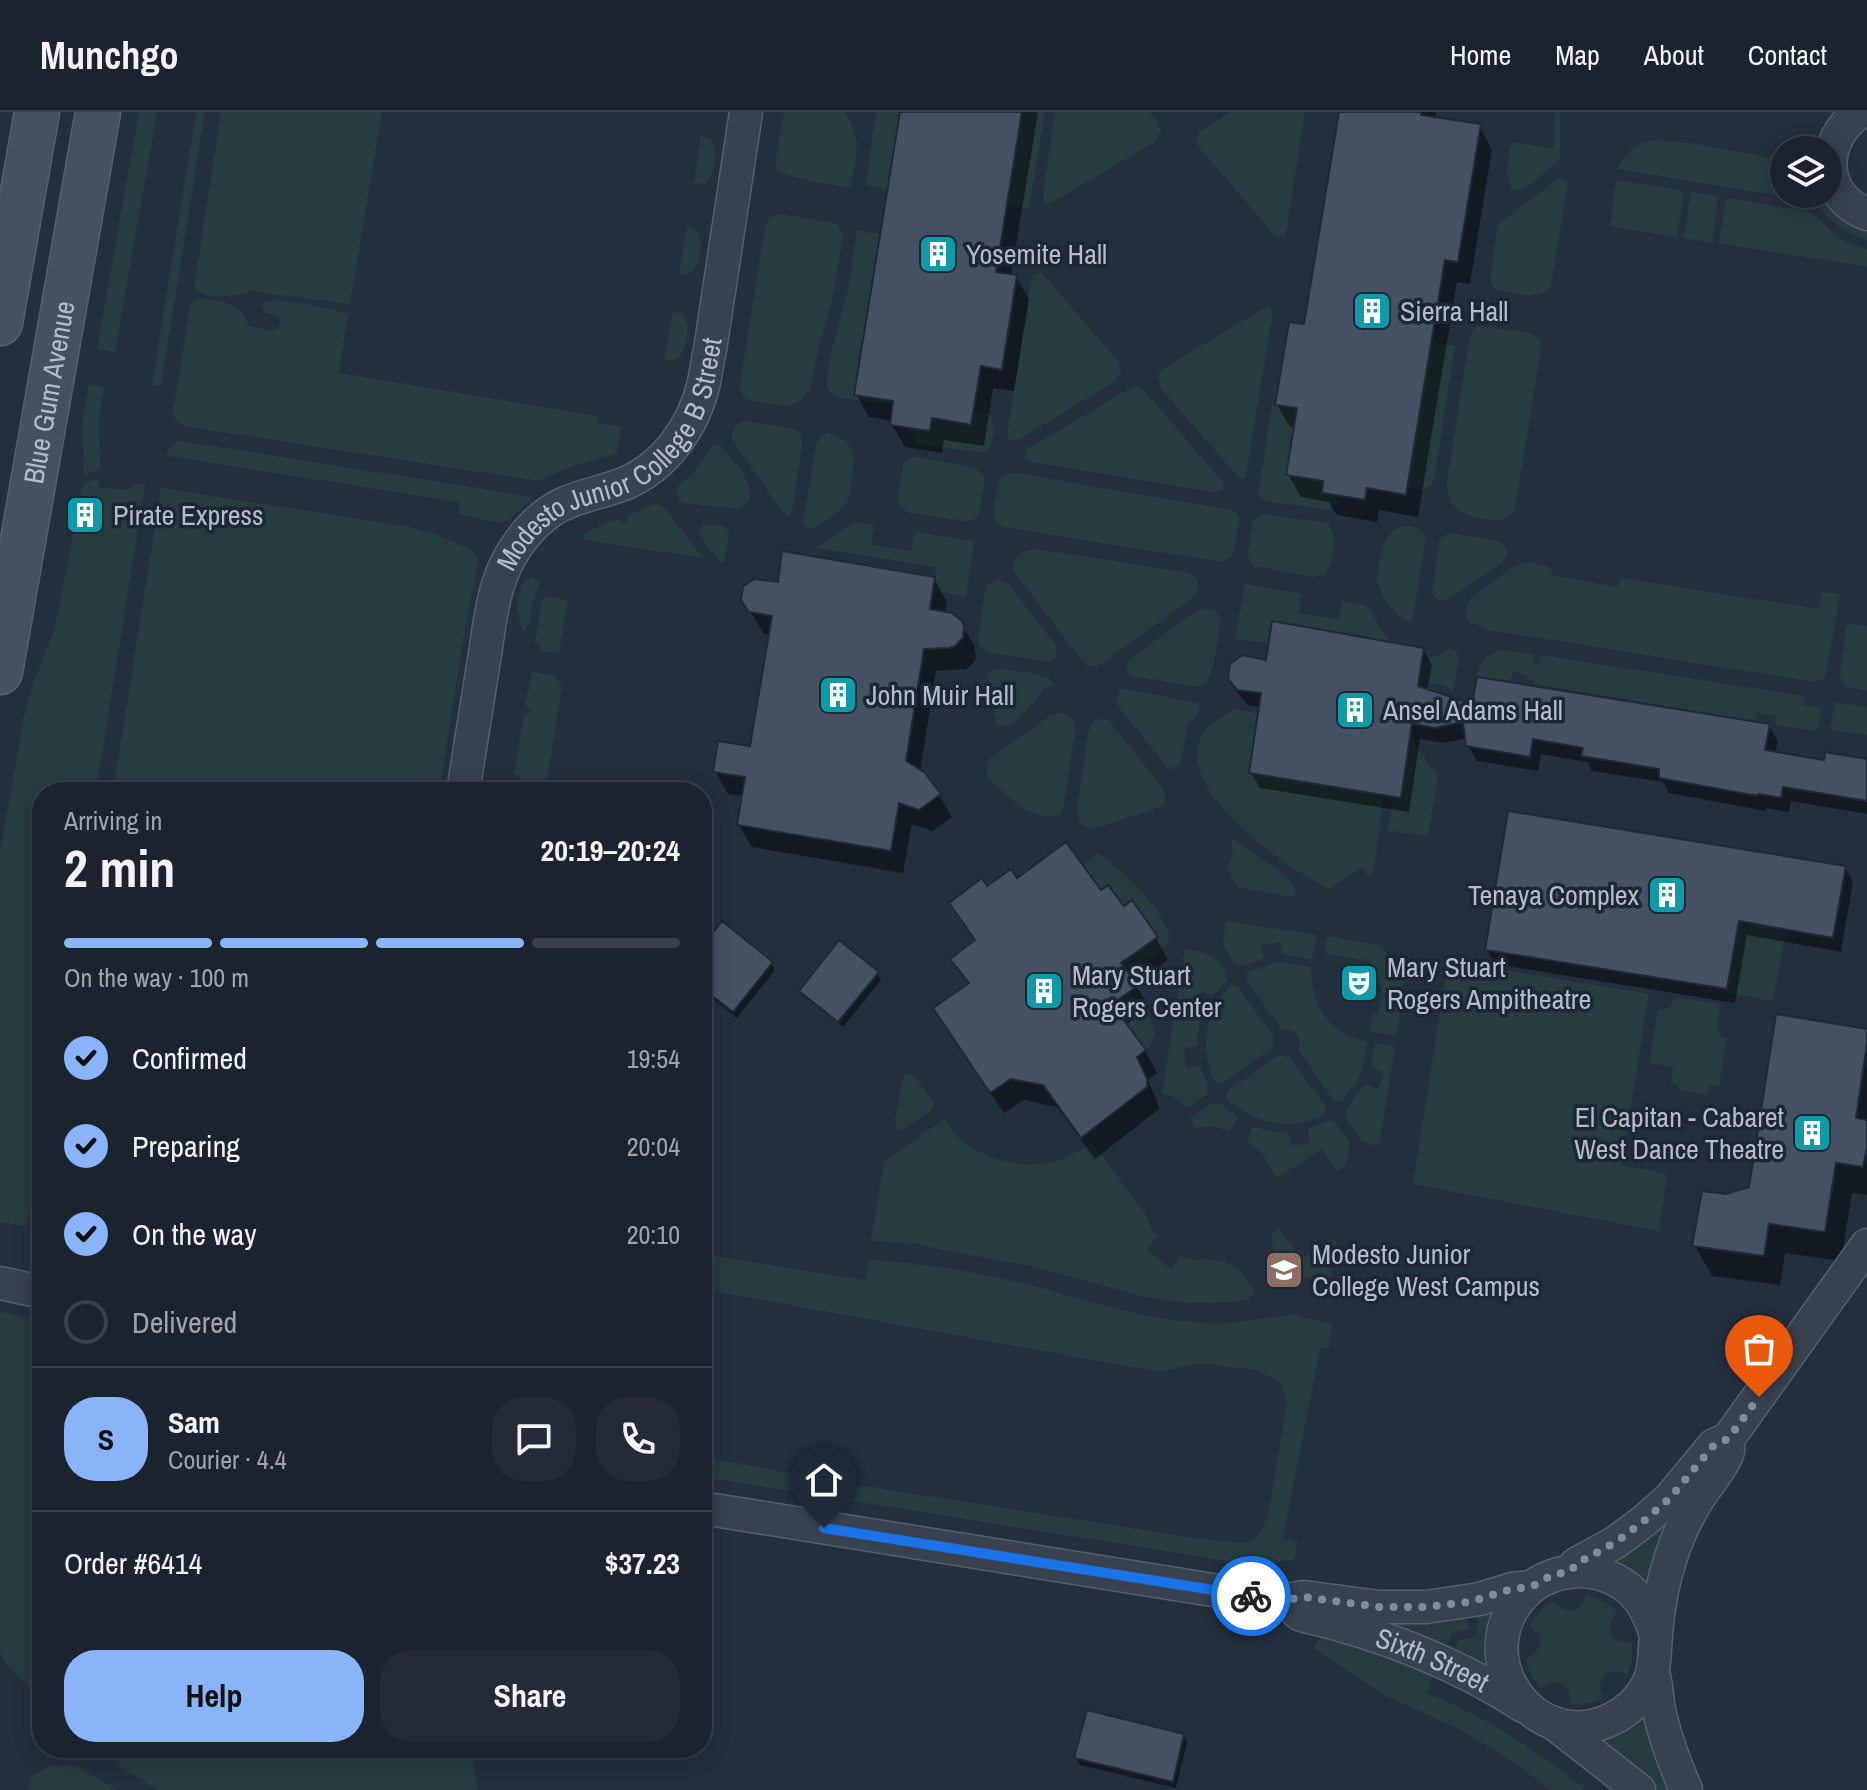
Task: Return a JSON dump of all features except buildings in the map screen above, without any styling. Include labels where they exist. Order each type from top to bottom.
[{"type":"main road","points":[[0,323],[37,112]]},
{"type":"main road","name":"Blue Gum Avenue","points":[[0,672],[98,112]]},
{"type":"street","name":"Modesto Junior College B Street","points":[[465,782],[496,589],[511,554],[544,515],[565,503],[626,483],[658,462],[686,429],[695,410],[710,350],[746,112]]},
{"type":"street","points":[[1860,112],[1848,120],[1838,133],[1830,164],[1839,192],[1848,203],[1867,214]]},
{"type":"street","points":[[1571,1571],[1576,1564],[1616,1542],[1644,1521],[1670,1498],[1714,1445],[1728,1439],[1867,1245]]},
{"type":"street","points":[[0,1283],[32,1290]]},
{"type":"street","points":[[1542,1717],[1569,1727],[1588,1727],[1621,1714],[1635,1703],[1646,1688],[1656,1654],[1661,1596],[1677,1540],[1728,1453],[1728,1439]]},
{"type":"street","name":"Sixth Street","points":[[712,1510],[1281,1601],[1304,1597],[1379,1607],[1426,1607],[1469,1602],[1512,1589],[1531,1587]]},
{"type":"street","points":[[1639,1790],[1516,1695],[1505,1674],[1501,1650],[1504,1626],[1514,1604],[1531,1587],[1552,1575],[1571,1571],[1590,1571],[1626,1586],[1650,1616],[1656,1635]]},
{"type":"street","name":"Sixth Street","points":[[1281,1601],[1301,1615],[1387,1640],[1444,1663],[1492,1686],[1542,1717]]},
{"type":"street","points":[[1653,1672],[1671,1756],[1686,1790]]},
{"type":"green space","points":[[139,112],[157,112],[115,352],[97,349]]},
{"type":"green space","points":[[196,112],[205,112],[161,386],[152,385]]},
{"type":"green space","points":[[221,112],[382,112],[350,304],[251,291],[214,296],[194,288]]},
{"type":"green space","points":[[784,112],[844,112],[854,132],[857,149],[850,188],[801,179],[779,171],[776,158]]},
{"type":"green space","points":[[876,112],[900,112],[888,189],[866,185]]},
{"type":"green space","points":[[1022,112],[1045,112],[1029,209],[1007,205]]},
{"type":"green space","points":[[1055,112],[1149,112],[1161,132],[1154,142],[1046,204],[1043,193]]},
{"type":"green space","points":[[1231,112],[1305,112],[1283,237],[1276,237],[1198,146],[1196,140],[1199,132]]},
{"type":"green space","points":[[1555,112],[1560,112],[1560,159],[1532,183],[1512,191],[1507,172],[1511,142],[1554,149]]},
{"type":"green space","points":[[701,136],[712,140],[715,160],[709,180],[694,184]]},
{"type":"green space","points":[[1650,140],[1691,143],[1770,158],[1770,194],[1617,169],[1638,145]]},
{"type":"green space","points":[[1559,178],[1566,180],[1568,185],[1550,289],[1530,295],[1493,288],[1490,279],[1498,224]]},
{"type":"green space","points":[[1616,180],[1684,191],[1677,237],[1610,226]]},
{"type":"green space","points":[[1691,192],[1718,197],[1712,243],[1684,238]]},
{"type":"green space","points":[[1726,198],[1770,205],[1770,208],[1811,212],[1838,237],[1867,249],[1867,267],[1719,243]]},
{"type":"green space","points":[[1819,208],[1831,208],[1853,225],[1867,231],[1867,240],[1850,233]]},
{"type":"green space","points":[[781,214],[834,223],[843,235],[832,300],[810,390],[801,401],[787,406],[749,401],[742,394],[740,384],[765,227],[770,217]]},
{"type":"green space","points":[[687,226],[698,232],[701,253],[692,271],[679,275]]},
{"type":"green space","points":[[857,230],[880,234],[854,394],[894,401],[893,405],[835,397],[826,388],[829,361],[848,290]]},
{"type":"green space","points":[[1042,273],[1118,361],[1120,371],[1110,384],[1020,439],[1011,441],[1007,437],[1008,428],[1031,281],[1033,275]]},
{"type":"green space","points":[[199,298],[236,307],[249,326],[272,331],[279,328],[281,320],[277,315],[265,313],[263,303],[271,301],[348,313],[339,373],[598,416],[597,423],[621,427],[617,453],[538,481],[184,426],[175,420],[173,411],[191,301]]},
{"type":"green space","points":[[1268,307],[1272,316],[1247,470],[1245,478],[1239,478],[1164,392],[1158,374]]},
{"type":"green space","points":[[673,312],[685,318],[687,333],[681,355],[670,360],[664,359]]},
{"type":"green space","points":[[1479,326],[1532,333],[1540,341],[1541,348],[1515,510],[1501,521],[1464,513],[1457,509],[1448,494],[1447,482],[1469,340]]},
{"type":"green space","points":[[1431,342],[1455,346],[1434,480],[1423,490],[1407,487]]},
{"type":"green space","points":[[89,384],[104,387],[99,420],[100,468],[84,476],[82,427]]},
{"type":"green space","points":[[1132,387],[1139,387],[1149,396],[1220,479],[1224,486],[1222,490],[1214,492],[1025,459],[1026,450]]},
{"type":"green space","points":[[1272,405],[1297,408],[1286,475],[1323,481],[1322,493],[1339,496],[1328,510],[1266,501],[1258,495]]},
{"type":"green space","points":[[973,411],[990,414],[992,418],[993,434],[987,453],[920,445],[913,440],[913,429],[929,431],[932,419],[971,425]]},
{"type":"green space","points":[[745,421],[794,429],[801,435],[790,516],[781,510],[732,439],[735,427]]},
{"type":"green space","points":[[827,433],[843,439],[851,448],[854,461],[850,493],[840,509],[810,529],[804,524],[804,519],[816,445]]},
{"type":"green space","points":[[181,441],[528,496],[530,500],[510,519],[501,523],[458,514],[460,502],[167,456],[171,446]]},
{"type":"green space","points":[[712,446],[722,446],[734,461],[750,487],[747,503],[739,509],[683,503],[678,497],[677,487],[694,472]]},
{"type":"green space","points":[[915,457],[976,468],[984,477],[977,517],[969,522],[910,513],[903,509],[899,504],[902,472],[905,462]]},
{"type":"green space","points":[[1016,473],[1232,510],[1238,515],[1239,522],[1233,555],[1222,562],[1001,526],[996,522],[994,513],[998,485],[1003,476]]},
{"type":"green space","points":[[99,478],[99,487],[127,490],[135,483],[145,485],[98,782],[32,782],[32,1194],[27,1226],[0,1222],[0,853],[25,710],[55,627],[74,530],[89,532],[95,501],[80,498],[83,484]]},
{"type":"green space","points":[[161,488],[405,526],[438,535],[472,550],[479,559],[441,782],[115,782]]},
{"type":"green space","points":[[655,504],[664,507],[703,558],[584,540],[582,535],[604,523],[618,519],[627,523],[629,515]]},
{"type":"green space","points":[[1263,514],[1327,523],[1333,535],[1334,549],[1325,575],[1315,577],[1253,566],[1248,558],[1252,524]]},
{"type":"green space","points":[[853,522],[874,525],[871,545],[911,551],[915,532],[974,541],[966,596],[933,591],[936,567],[817,548]]},
{"type":"green space","points":[[710,524],[725,527],[729,533],[724,562],[719,562],[699,534],[700,527]]},
{"type":"green space","points":[[1404,526],[1417,528],[1426,538],[1413,619],[1409,622],[1390,606],[1382,595],[1377,579],[1385,541],[1392,532]]},
{"type":"green space","points":[[1452,533],[1501,542],[1507,555],[1501,563],[1451,598],[1440,600],[1432,593],[1439,544],[1441,537]]},
{"type":"green space","points":[[1036,549],[1185,572],[1198,579],[1197,592],[1098,666],[1086,666],[1013,570],[1019,555]]},
{"type":"green space","points":[[1525,562],[1548,566],[1554,576],[1618,587],[1620,578],[1819,609],[1822,592],[1840,594],[1826,675],[1815,682],[1489,630],[1468,621],[1466,612],[1471,598],[1511,568]]},
{"type":"green space","points":[[532,578],[540,584],[530,621],[523,632],[518,598],[526,579]]},
{"type":"green space","points":[[998,579],[1008,584],[1055,644],[1056,654],[1051,662],[987,652],[979,647],[985,590],[988,584]]},
{"type":"green space","points":[[1245,584],[1301,594],[1299,613],[1339,619],[1342,601],[1366,605],[1390,642],[1272,621],[1268,643],[1235,639]]},
{"type":"green space","points":[[546,596],[568,600],[559,653],[540,651],[539,644],[535,642],[542,601]]},
{"type":"green space","points":[[1205,608],[1214,611],[1220,618],[1214,663],[1204,684],[1191,686],[1129,673],[1126,666],[1132,657]]},
{"type":"green space","points":[[1847,623],[1867,626],[1867,691],[1845,686],[1840,676]]},
{"type":"green space","points":[[1453,649],[1459,657],[1453,692],[1435,684],[1417,692],[1421,664]]},
{"type":"green space","points":[[1501,650],[1534,654],[1533,664],[1540,664],[1541,655],[1804,696],[1803,705],[1822,708],[1817,731],[1776,725],[1777,716],[1756,713],[1755,721],[1534,684],[1535,680],[1527,679],[1527,675],[1513,672],[1511,681],[1476,677],[1484,660]]},
{"type":"green space","points":[[999,669],[1049,678],[1053,684],[1045,688],[1017,720],[1003,726],[996,724],[993,694],[987,676],[988,672]]},
{"type":"green space","points":[[532,672],[554,675],[562,686],[547,782],[520,782],[520,776],[514,774],[524,715],[531,710],[525,706]]},
{"type":"green space","points":[[1120,690],[1198,703],[1197,715],[1187,728],[1181,762],[1174,769],[1167,767],[1118,706],[1116,700]]},
{"type":"green space","points":[[1835,702],[1867,707],[1867,735],[1830,730]]},
{"type":"green space","points":[[1234,709],[1258,713],[1249,773],[1384,795],[1373,876],[1365,874],[1366,869],[1360,868],[1329,889],[1272,853],[1223,809],[1201,773],[1197,755],[1203,733]]},
{"type":"green space","points":[[1063,713],[1073,720],[1075,733],[1063,809],[1060,815],[1044,816],[1022,807],[994,784],[987,773],[989,759],[1051,715]]},
{"type":"green space","points":[[1108,719],[1161,786],[1165,801],[1153,810],[1098,827],[1086,827],[1079,821],[1077,812],[1088,733],[1095,720]]},
{"type":"green space","points":[[1410,736],[1438,777],[1428,836],[1388,831],[1393,797]]},
{"type":"green space","points":[[1232,838],[1286,876],[1296,888],[1295,895],[1240,888],[1227,867],[1233,855]]},
{"type":"green space","points":[[1098,853],[1142,891],[1169,933],[1168,942],[1162,950],[1130,973],[1122,963],[1157,938],[1124,906],[1109,885],[1092,896],[1086,888],[1095,881],[1083,865]]},
{"type":"green space","points":[[1226,921],[1317,935],[1312,959],[1282,954],[1281,942],[1261,945],[1264,958],[1243,966],[1234,963],[1223,944]]},
{"type":"green space","points":[[1739,921],[1786,929],[1773,1001],[1727,993]]},
{"type":"green space","points":[[1327,936],[1379,945],[1396,961],[1404,980],[1397,1036],[1369,1031],[1373,1013],[1378,1014],[1382,989],[1369,969],[1370,961],[1325,954]]},
{"type":"green space","points":[[1185,949],[1217,960],[1226,969],[1227,981],[1211,996],[1201,990],[1193,1001],[1191,1008],[1203,1012],[1197,1046],[1184,1048],[1186,1068],[1200,1065],[1208,1087],[1206,1095],[1187,1108],[1172,1096],[1162,1093]]},
{"type":"green space","points":[[1448,961],[1649,994],[1621,1165],[1667,1174],[1659,1231],[1413,1184]]},
{"type":"green space","points":[[1283,962],[1311,967],[1315,994],[1324,1016],[1342,1032],[1367,1042],[1360,1075],[1341,1102],[1334,1101],[1299,1050],[1297,1034],[1282,1030],[1246,980],[1247,972]]},
{"type":"green space","points":[[1231,985],[1237,986],[1274,1037],[1273,1047],[1222,1084],[1215,1082],[1210,1069],[1207,1031],[1215,1006]]},
{"type":"green space","points":[[1129,992],[1146,1012],[1153,1027],[1152,1042],[1146,1050],[1113,1004]]},
{"type":"green space","points":[[1676,997],[1720,1004],[1717,1030],[1721,1037],[1727,1038],[1719,1086],[1709,1085],[1707,1095],[1678,1090],[1678,1085],[1671,1083],[1673,1067],[1649,1063],[1658,1010],[1668,1009]]},
{"type":"green space","points":[[1375,1043],[1395,1046],[1379,1146],[1362,1141],[1345,1117],[1364,1084],[1377,1089],[1384,1072],[1371,1067]]},
{"type":"green space","points":[[1279,1055],[1289,1057],[1326,1107],[1325,1114],[1299,1123],[1273,1123],[1248,1114],[1226,1098],[1228,1091]]},
{"type":"green space","points":[[909,1074],[916,1078],[934,1104],[932,1110],[901,1131],[897,1129],[895,1121],[903,1077]]},
{"type":"green space","points":[[1212,1103],[1220,1103],[1238,1118],[1230,1131],[1213,1126],[1194,1128],[1190,1118]]},
{"type":"green space","points":[[944,1119],[958,1137],[974,1149],[997,1159],[1022,1164],[1059,1160],[1092,1142],[1146,1215],[1157,1236],[1147,1250],[1171,1269],[1181,1256],[1194,1260],[1223,1261],[1240,1272],[1254,1290],[1253,1296],[1232,1302],[1186,1303],[1142,1296],[1023,1264],[919,1244],[871,1241],[884,1162]]},
{"type":"green space","points":[[1329,1120],[1336,1123],[1350,1143],[1346,1165],[1337,1171],[1322,1149],[1277,1178],[1263,1154],[1247,1141],[1253,1126],[1289,1133],[1291,1145],[1310,1143],[1308,1129]]},
{"type":"green space","points":[[1278,1226],[1301,1259],[1333,1238],[1337,1244],[1329,1283],[1312,1280],[1280,1257],[1272,1242]]},
{"type":"green space","points":[[712,1256],[865,1280],[869,1260],[912,1264],[996,1277],[1162,1318],[1216,1323],[1296,1314],[1332,1324],[1328,1349],[1320,1348],[1283,1538],[1297,1542],[1294,1561],[1253,1565],[712,1479],[712,1459],[1196,1538],[1243,1543],[1258,1537],[1268,1517],[1287,1402],[1280,1382],[1257,1370],[1199,1363],[1159,1372],[712,1291]]},
{"type":"green space","points":[[0,1312],[32,1317],[32,1689],[10,1669],[0,1652]]},
{"type":"green space","points":[[1675,1510],[1648,1585],[1612,1561]]},
{"type":"green space","points":[[1586,1595],[1618,1611],[1610,1623],[1611,1633],[1619,1640],[1632,1642],[1632,1661],[1627,1675],[1614,1672],[1605,1676],[1600,1685],[1603,1698],[1591,1703],[1574,1704],[1570,1703],[1569,1690],[1561,1683],[1550,1681],[1541,1688],[1532,1678],[1525,1658],[1533,1655],[1539,1646],[1539,1634],[1530,1626],[1540,1611],[1555,1601],[1563,1609],[1572,1611],[1581,1606]]},
{"type":"green space","points":[[1490,1612],[1483,1641],[1485,1669],[1452,1654],[1459,1640],[1476,1634],[1476,1614]]},
{"type":"green space","points":[[1466,1615],[1469,1629],[1452,1633],[1444,1651],[1368,1617]]},
{"type":"green space","points":[[1322,1638],[1363,1648],[1433,1675],[1427,1693],[1510,1736],[1586,1790],[1552,1790],[1463,1731],[1384,1695],[1314,1648]]},
{"type":"green space","points":[[1645,1716],[1672,1790],[1652,1790],[1602,1741],[1636,1726]]},
{"type":"green space","points":[[110,1758],[473,1758],[477,1790],[159,1790]]},
{"type":"green space","points":[[48,1766],[76,1766],[116,1790],[28,1790],[31,1777]]},
{"type":"way so far","points":[[1251,1596],[1281,1601],[1304,1597],[1379,1607],[1426,1607],[1469,1602],[1512,1589],[1531,1587],[1552,1575],[1571,1571],[1576,1564],[1616,1542],[1644,1521],[1670,1498],[1714,1445],[1728,1439],[1759,1397]]},
{"type":"place","name":"Yosemite Hall","points":[[938,254]]},
{"type":"place","name":"Sierra Hall","points":[[1372,311]]},
{"type":"place","name":"Pirate Express","points":[[85,515]]},
{"type":"place","name":"John Muir Hall","points":[[838,695]]},
{"type":"place","name":"Ansel Adams Hall","points":[[1355,710]]},
{"type":"place","name":"Tenaya Complex","points":[[1667,895]]},
{"type":"place","name":"Mary Stuart Rogers Ampitheatre","points":[[1359,983]]},
{"type":"place","name":"Mary Stuart Rogers Center","points":[[1044,991]]},
{"type":"place","name":"El Capitan - Cabaret West Dance Theatre","points":[[1812,1133]]},
{"type":"place","name":"Modesto Junior College West Campus","points":[[1284,1270]]},
{"type":"route","points":[[824,1528],[1251,1596]]}]
